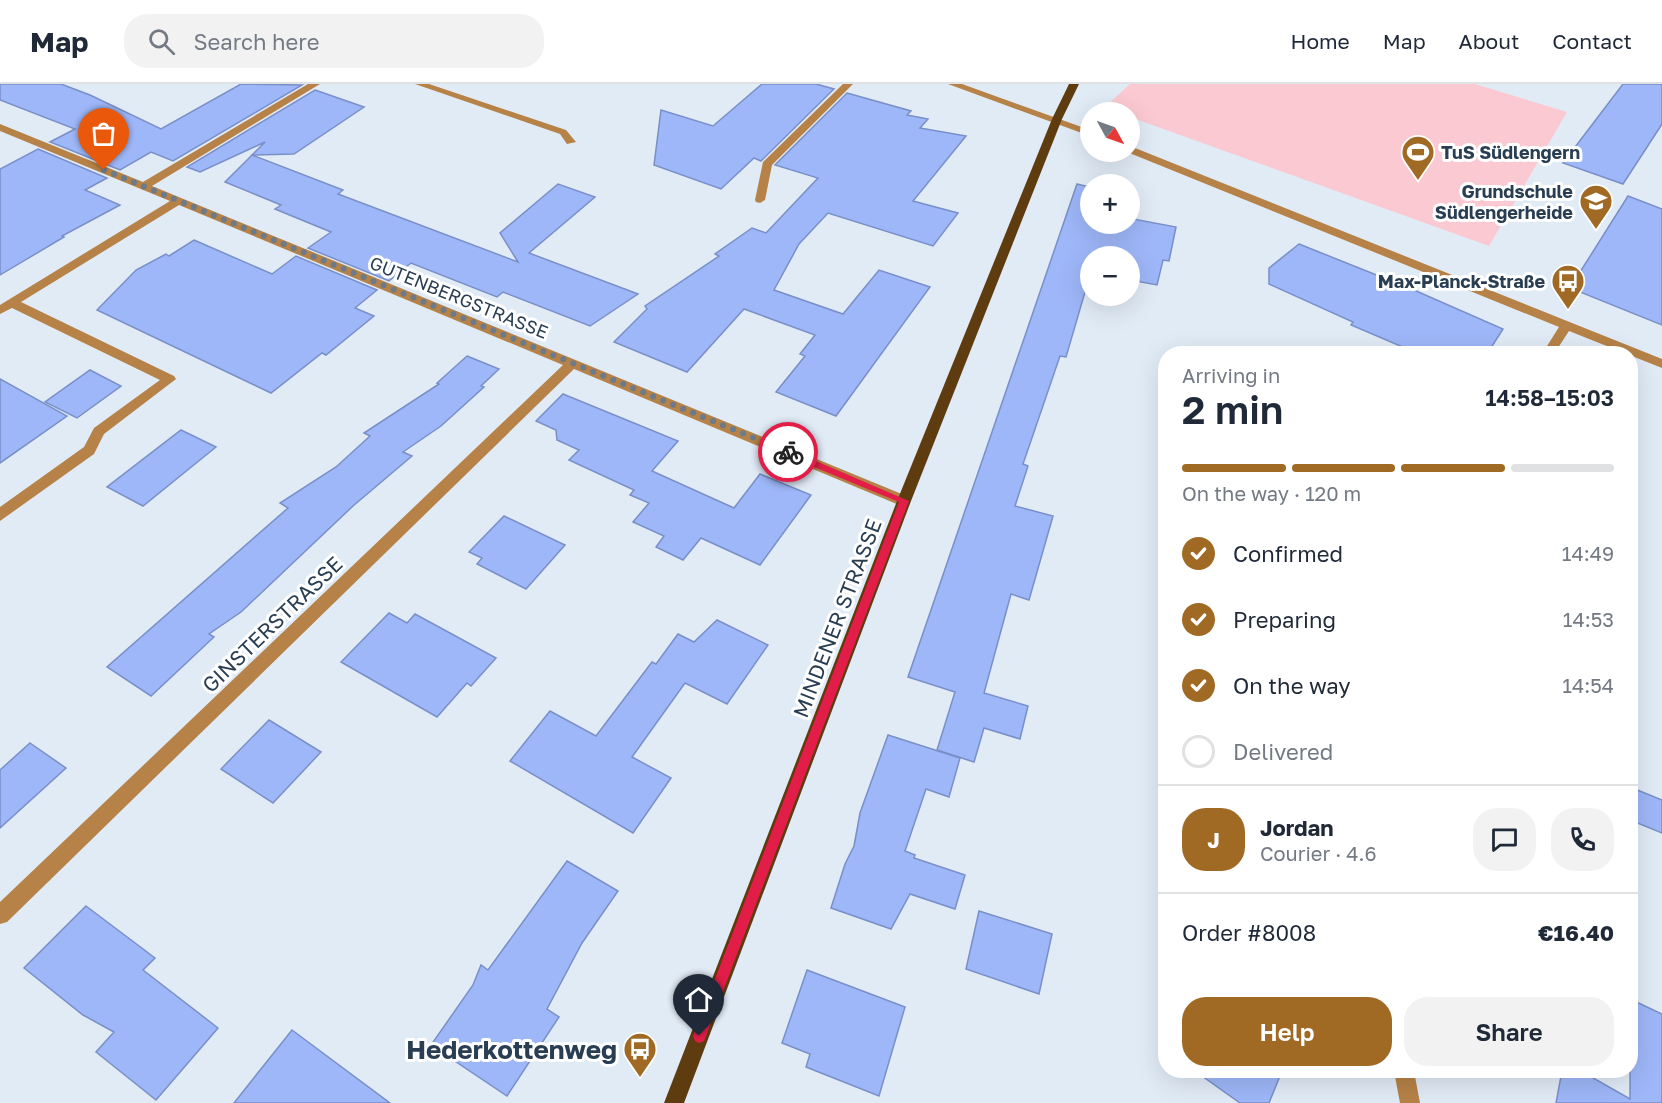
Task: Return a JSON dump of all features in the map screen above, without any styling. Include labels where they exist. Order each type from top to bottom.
[{"type":"main road","name":"MINDENER STRASSE","points":[[674,1103],[904,501],[1057,119],[1074,84]]},
{"type":"street","points":[[145,186],[315,84]]},
{"type":"street","points":[[420,84],[563,132],[571,141]]},
{"type":"street","points":[[760,200],[767,164],[848,84]]},
{"type":"street","points":[[953,84],[1080,129]]},
{"type":"street","name":"GUTENBERGSTRASSE","points":[[0,127],[904,501]]},
{"type":"street","points":[[1140,152],[1617,346]]},
{"type":"street","points":[[0,310],[178,200]]},
{"type":"street","points":[[0,515],[89,450],[99,431],[170,379],[12,303]]},
{"type":"street","points":[[1553,346],[1566,326]]},
{"type":"street","points":[[1638,354],[1662,364]]},
{"type":"street","name":"GINSTERSTRASSE","points":[[0,915],[573,363]]},
{"type":"street","points":[[1405,1078],[1410,1103]]},
{"type":"shaded area","name":"TuS Südlengern","points":[[1130,84],[1475,84],[1567,112],[1489,246],[1140,121],[1140,102],[1110,102]]},
{"type":"building","points":[[0,84],[61,84],[90,95],[161,129],[241,84],[302,85],[173,161],[151,152],[120,170],[50,142],[75,129],[0,100]]},
{"type":"building","points":[[762,84],[816,84],[834,89],[761,161],[754,158],[721,189],[654,165],[661,110],[713,126]]},
{"type":"building","points":[[1623,84],[1662,84],[1662,124],[1623,184],[1563,163]]},
{"type":"building","points":[[315,90],[364,107],[294,154],[252,155],[265,142],[200,172],[187,167]]},
{"type":"building","points":[[847,93],[911,111],[907,115],[928,119],[920,128],[966,136],[913,201],[958,213],[933,246],[828,213],[799,244],[774,290],[843,314],[879,270],[930,287],[836,416],[776,392],[805,356],[800,354],[815,335],[744,309],[687,372],[614,342],[647,309],[645,306],[719,256],[715,254],[752,228],[766,233],[818,178],[775,165]]},
{"type":"building","points":[[38,149],[107,178],[85,190],[120,205],[62,236],[64,237],[0,275],[0,169]]},
{"type":"building","points":[[252,155],[343,190],[338,194],[518,262],[500,233],[558,184],[595,197],[529,253],[638,294],[590,326],[503,292],[497,297],[411,263],[389,281],[308,248],[331,232],[275,209],[281,205],[225,182]]},
{"type":"building","points":[[1077,184],[1080,185],[1080,234],[1140,234],[1140,220],[1176,227],[1169,261],[1163,260],[1157,285],[1140,282],[1140,246],[1080,246],[1081,306],[1066,357],[1060,356],[1023,464],[1028,466],[1015,506],[1053,516],[1029,600],[1011,594],[984,693],[1028,706],[1020,739],[984,728],[974,762],[937,750],[955,692],[908,677]]},
{"type":"building","points":[[1628,196],[1662,209],[1662,325],[1570,288]]},
{"type":"building","points":[[194,240],[272,274],[296,256],[377,290],[355,308],[374,316],[326,355],[322,353],[271,393],[97,310],[136,270],[166,254],[169,256]]},
{"type":"building","points":[[1299,244],[1503,329],[1492,346],[1400,346],[1351,325],[1353,322],[1269,284],[1269,268]]},
{"type":"building","points":[[467,356],[499,369],[481,386],[484,387],[441,426],[403,452],[412,456],[353,506],[241,612],[209,634],[214,637],[151,696],[107,667],[288,508],[280,503],[336,467],[370,436],[364,433],[439,384],[437,383]]},
{"type":"building","points":[[90,370],[121,386],[77,418],[45,402]]},
{"type":"building","points":[[0,379],[67,416],[0,463]]},
{"type":"building","points":[[563,394],[678,441],[652,471],[734,508],[760,474],[811,495],[760,565],[701,538],[683,560],[656,547],[664,536],[633,522],[649,503],[630,495],[634,490],[569,460],[579,450],[557,440],[556,430],[536,421]]},
{"type":"building","points":[[181,430],[216,447],[143,506],[107,487]]},
{"type":"building","points":[[504,516],[565,545],[526,589],[477,564],[482,558],[469,552]]},
{"type":"building","points":[[389,613],[407,623],[415,614],[496,658],[471,686],[467,683],[437,717],[341,662]]},
{"type":"building","points":[[717,620],[768,645],[727,704],[685,683],[632,757],[671,778],[633,833],[510,761],[550,711],[596,736],[652,662],[656,664],[678,634],[694,642]]},
{"type":"building","points":[[269,720],[321,752],[273,803],[221,769]]},
{"type":"building","points":[[888,735],[960,758],[949,797],[926,789],[905,851],[915,855],[914,858],[965,875],[955,909],[910,894],[891,929],[831,908],[845,864],[854,846],[860,813]]},
{"type":"building","points":[[30,743],[66,768],[0,828],[0,770]]},
{"type":"building","points":[[1638,790],[1662,800],[1662,833],[1638,823]]},
{"type":"building","points":[[567,861],[618,891],[582,943],[547,1009],[559,1017],[507,1096],[431,1045],[473,985],[481,965],[488,970]]},
{"type":"building","points":[[86,906],[155,958],[143,970],[218,1028],[156,1100],[96,1052],[114,1032],[83,1015],[24,968]]},
{"type":"building","points":[[979,911],[1052,934],[1039,994],[966,969]]},
{"type":"building","points":[[807,970],[905,1007],[879,1096],[806,1067],[810,1054],[782,1043]]},
{"type":"building","points":[[1638,1003],[1662,1014],[1662,1103],[1556,1103],[1561,1078],[1593,1078],[1630,1099],[1630,1078],[1638,1078]]},
{"type":"building","points":[[292,1030],[390,1103],[234,1103]]},
{"type":"building","points":[[1205,1078],[1279,1078],[1269,1103],[1240,1103]]},
{"type":"way so far","points":[[104,170],[788,452]]},
{"type":"place","name":"TuS Südlengern","points":[[1418,181]]},
{"type":"place","name":"Grundschule Südlengerheide","points":[[1596,230]]},
{"type":"place","name":"Max-Planck-Straße","points":[[1568,310]]},
{"type":"place","name":"Hederkottenweg","points":[[640,1078]]},
{"type":"route","points":[[699,1036],[904,501],[788,452]]}]
